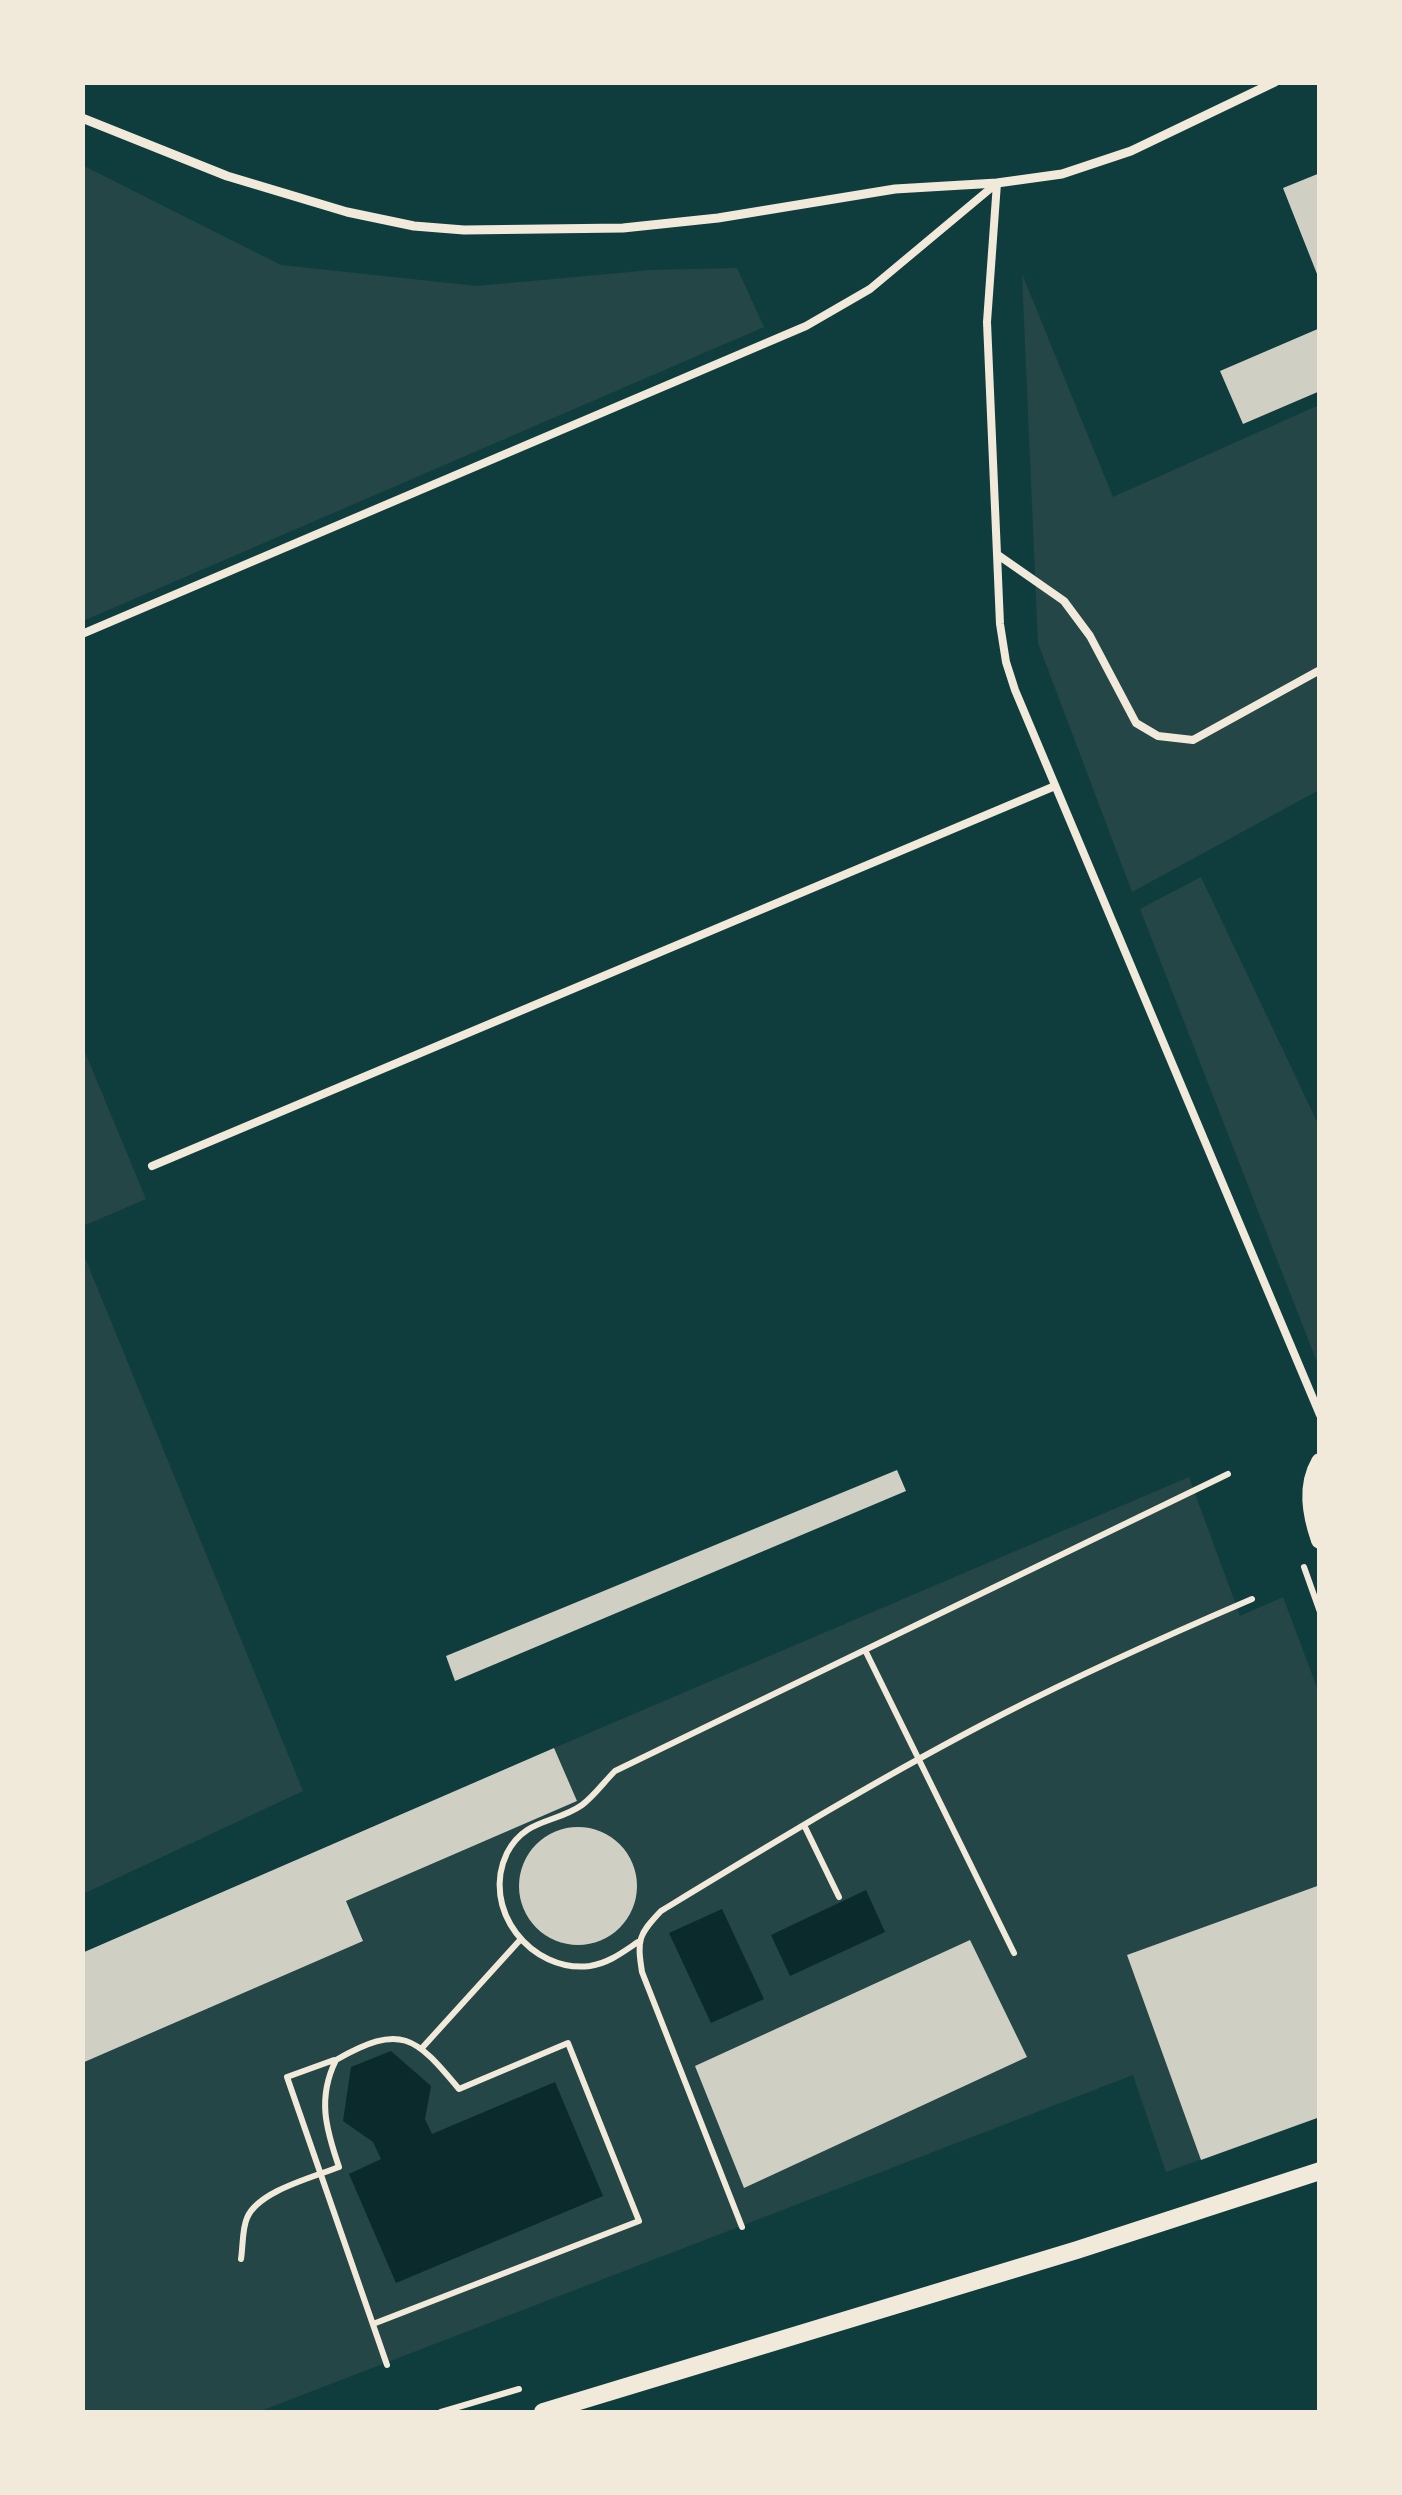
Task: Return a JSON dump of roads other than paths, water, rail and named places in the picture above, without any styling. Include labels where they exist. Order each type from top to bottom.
[{"type":"street","points":[[82,118],[227,176],[347,212],[414,226],[464,230],[623,228],[718,218],[894,189],[997,183],[1062,174],[1132,151],[1274,82]]},
{"type":"street","points":[[1320,1462],[1312,1474],[1311,1498],[1320,1540]]},
{"type":"street","points":[[543,2412],[1320,2172]]},
{"type":"lane","points":[[997,183],[987,322],[1000,624],[1006,662],[1320,1415]]},
{"type":"lane","points":[[82,634],[806,326],[870,289],[997,183]]},
{"type":"lane","points":[[998,554],[1064,601],[1090,636],[1136,723],[1158,736],[1193,740],[1320,670]]},
{"type":"lane","points":[[152,1166],[1055,786]]}]
